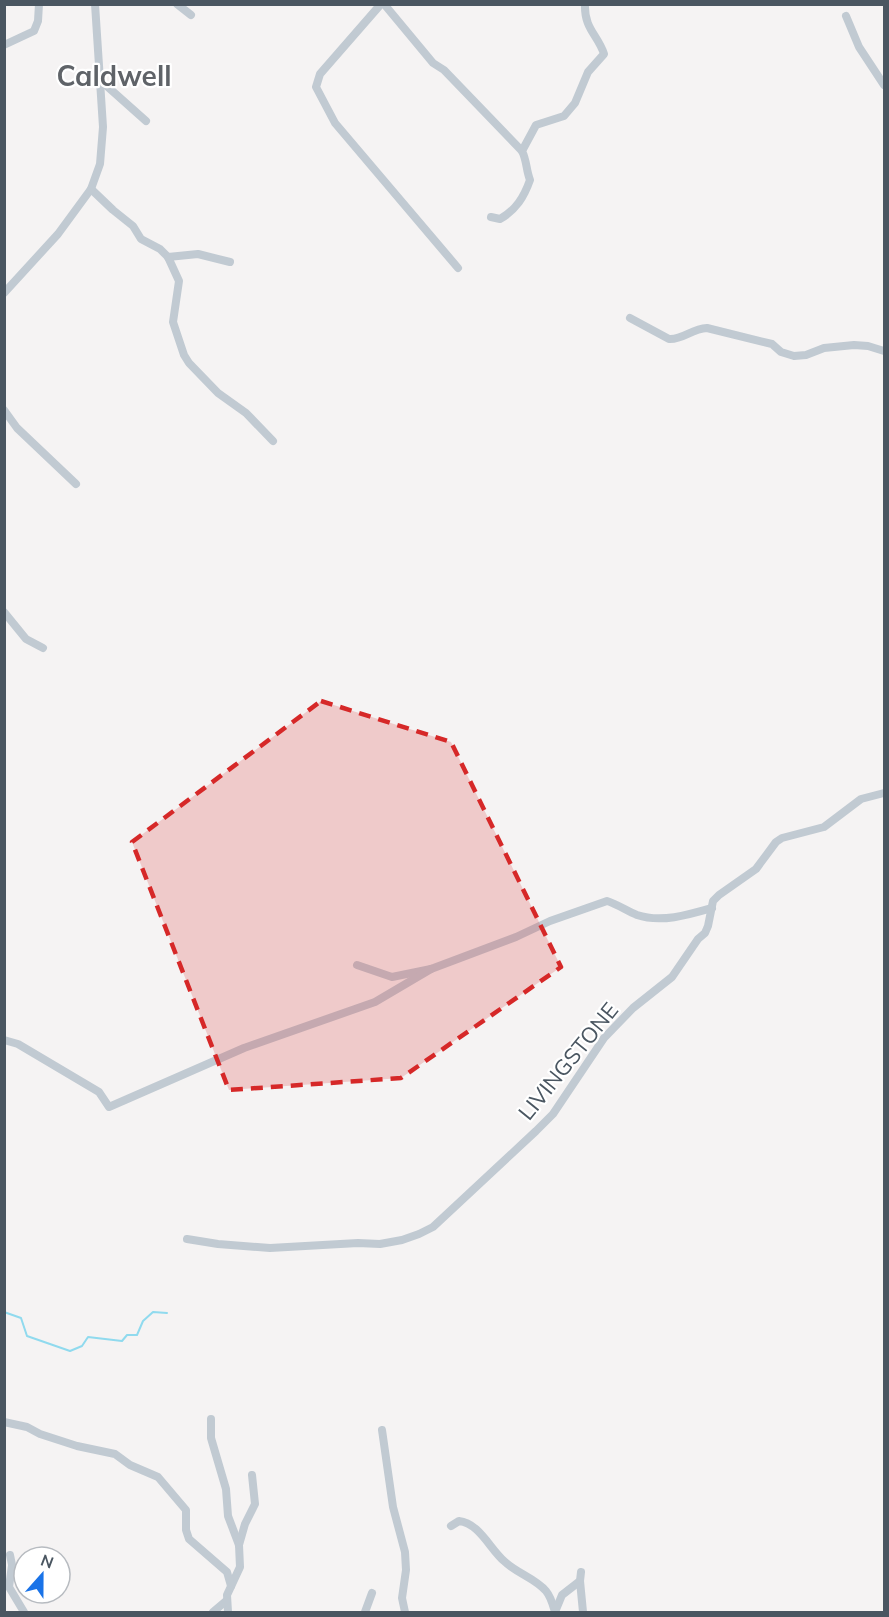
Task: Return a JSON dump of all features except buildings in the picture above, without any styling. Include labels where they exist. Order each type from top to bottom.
[{"type":"street","points":[[4,45],[34,31],[38,21],[39,4]]},
{"type":"street","points":[[4,293],[58,234],[91,189],[100,164],[102,151],[95,4]]},
{"type":"street","points":[[177,4],[191,15]]},
{"type":"street","points":[[458,268],[335,123],[316,87],[320,74],[383,4],[433,63],[444,70],[522,151],[527,161],[526,169],[530,180],[524,197],[505,216],[500,219],[491,217]]},
{"type":"street","points":[[522,151],[536,125],[564,116],[575,103],[583,79],[604,54],[602,46],[589,26],[585,4]]},
{"type":"street","points":[[846,16],[859,47],[885,86]]},
{"type":"street","points":[[99,80],[146,121]]},
{"type":"street","points":[[91,189],[133,226],[141,239],[160,249],[168,257],[179,281],[172,322],[184,355],[218,393],[246,413],[273,441]]},
{"type":"street","points":[[168,257],[198,254],[230,262]]},
{"type":"street","points":[[630,318],[669,339],[676,340],[696,328],[707,328],[772,344],[781,352],[794,356],[806,355],[824,348],[854,345],[885,351]]},
{"type":"street","points":[[4,410],[17,428],[76,484]]},
{"type":"street","points":[[4,612],[26,639],[43,648]]},
{"type":"street","name":"LIVINGSTONE","points":[[188,1239],[270,1248],[380,1244],[402,1240],[433,1227],[554,1114],[604,1038],[633,1008],[658,989],[678,969],[693,944],[705,933],[713,902],[719,895],[756,869],[776,842],[790,835],[829,824],[861,800],[885,793]]},
{"type":"street","points":[[357,965],[392,977],[431,969],[516,937],[550,921],[607,901],[639,916],[657,918],[674,917],[712,908]]},
{"type":"street","points":[[4,1040],[18,1044],[99,1092],[109,1107],[244,1048],[375,1002],[431,969]]},
{"type":"street","points":[[211,1419],[212,1438],[226,1489],[228,1516],[239,1545],[240,1567],[226,1602],[228,1612]]},
{"type":"street","points":[[4,1422],[27,1426],[40,1434],[77,1446],[115,1454],[130,1465],[158,1477],[186,1510],[186,1530],[189,1539],[227,1572],[231,1586]]},
{"type":"street","points":[[382,1430],[393,1507],[405,1552],[405,1585],[402,1598],[405,1612]]},
{"type":"street","points":[[239,1545],[245,1524],[255,1504],[252,1475]]},
{"type":"street","points":[[451,1526],[459,1521],[470,1524],[503,1561],[518,1573],[540,1585],[548,1593],[555,1612]]},
{"type":"street","points":[[10,1555],[12,1565],[9,1587],[24,1612]]},
{"type":"street","points":[[555,1612],[562,1595],[580,1576],[583,1612]]},
{"type":"street","points":[[365,1612],[372,1593]]},
{"type":"street","points":[[213,1612],[226,1602]]},
{"type":"highlighted area","points":[[321,701],[451,742],[561,967],[401,1078],[229,1090],[132,842]]},
{"type":"waterway","points":[[4,1312],[21,1318],[27,1336],[70,1351],[82,1346],[88,1337],[122,1341],[127,1335],[137,1335],[143,1321],[153,1312],[167,1313]]},
{"type":"district","name":"Caldwell","points":[[114,75]]}]
